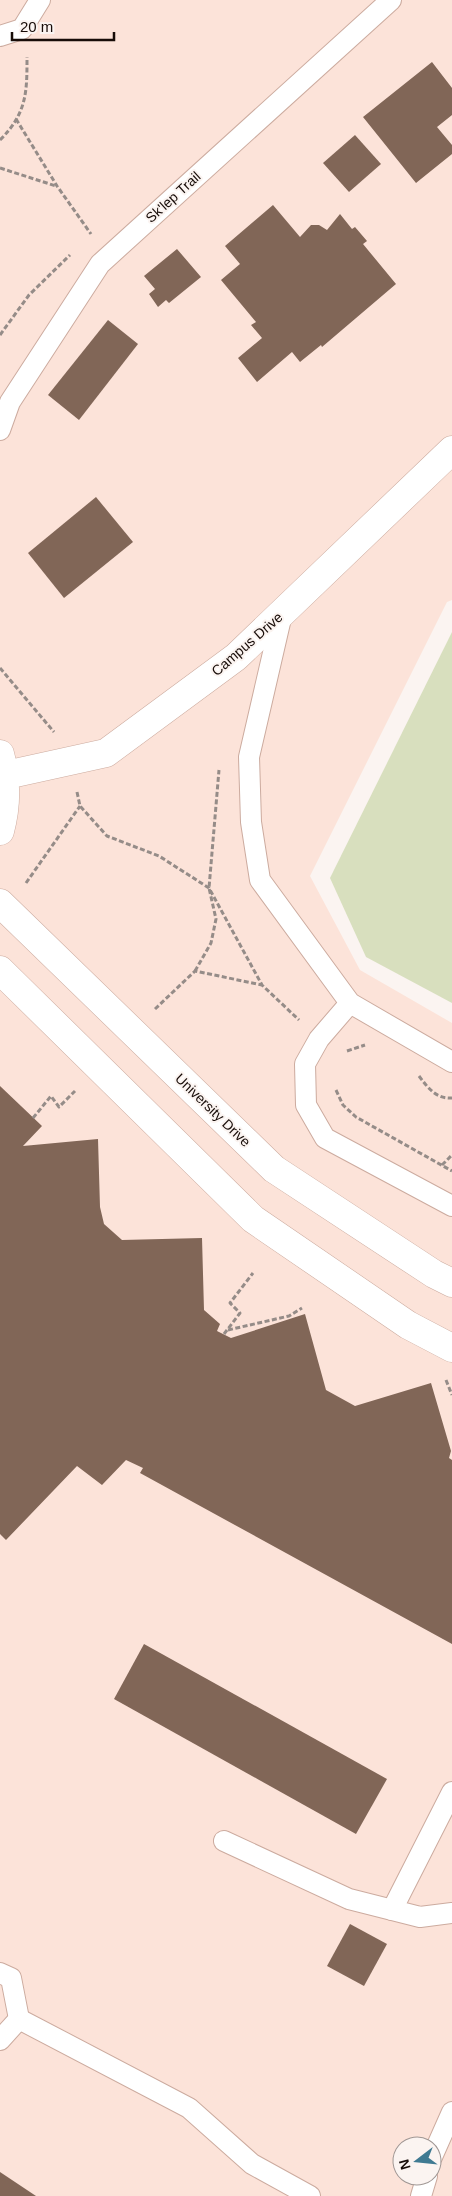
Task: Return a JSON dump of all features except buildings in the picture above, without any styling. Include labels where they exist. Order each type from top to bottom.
[{"type":"street","name":"Campus Drive","points":[[3,765],[106,753],[236,657],[452,450]]},
{"type":"street","points":[[0,830],[5,812],[3,765]]},
{"type":"street","name":"University Drive","points":[[0,903],[274,1169],[434,1274],[452,1283]]},
{"type":"street","points":[[0,970],[253,1219],[408,1325],[452,1348]]},
{"type":"lane","points":[[0,36],[22,29],[40,0]]},
{"type":"lane","name":"Sk'lep Trail","points":[[0,430],[10,402],[100,264],[391,0]]},
{"type":"lane","points":[[282,614],[249,757],[251,822],[260,880],[350,1003],[452,1062]]},
{"type":"lane","points":[[350,1003],[319,1039],[305,1064],[306,1106],[325,1138],[452,1206]]},
{"type":"lane","points":[[392,1910],[452,1792]]},
{"type":"lane","points":[[224,1841],[349,1899],[420,1917],[452,1913]]},
{"type":"lane","points":[[0,1973],[11,1978],[19,2019]]},
{"type":"lane","points":[[0,2040],[19,2019]]},
{"type":"lane","points":[[19,2019],[188,2108],[252,2164],[310,2196]]},
{"type":"lane","points":[[441,2136],[452,2112]]},
{"type":"path","points":[[0,140],[13,127],[27,93],[26,56],[22,29]]},
{"type":"path","points":[[16,119],[57,186],[92,235],[84,242]]},
{"type":"path","points":[[0,168],[57,186]]},
{"type":"path","points":[[0,335],[29,295],[71,255]]},
{"type":"path","points":[[0,668],[59,739]]},
{"type":"path","points":[[153,1011],[195,971],[211,943],[216,918],[209,888],[220,765]]},
{"type":"path","points":[[77,791],[80,806],[107,836],[159,856],[209,888],[262,985],[305,1026]]},
{"type":"path","points":[[22,888],[80,806]]},
{"type":"path","points":[[195,971],[262,985]]},
{"type":"path","points":[[345,1053],[366,1045],[373,1046]]},
{"type":"path","points":[[411,1070],[432,1092],[444,1099],[452,1098]]},
{"type":"path","points":[[335,1082],[336,1092],[343,1105],[356,1117],[452,1171]]},
{"type":"path","points":[[33,1118],[51,1096],[59,1107],[75,1091]]},
{"type":"path","points":[[442,1165],[452,1154]]},
{"type":"path","points":[[224,1334],[240,1312],[230,1303],[253,1273]]},
{"type":"path","points":[[228,1330],[289,1316],[302,1308]]},
{"type":"path","points":[[445,1376],[452,1395]]},
{"type":"shaded area","points":[[0,0],[452,0],[452,600],[447,602],[310,876],[360,970],[452,1023],[452,2196],[0,2196]]},
{"type":"green space","points":[[452,632],[452,1003],[366,957],[330,878]]}]
